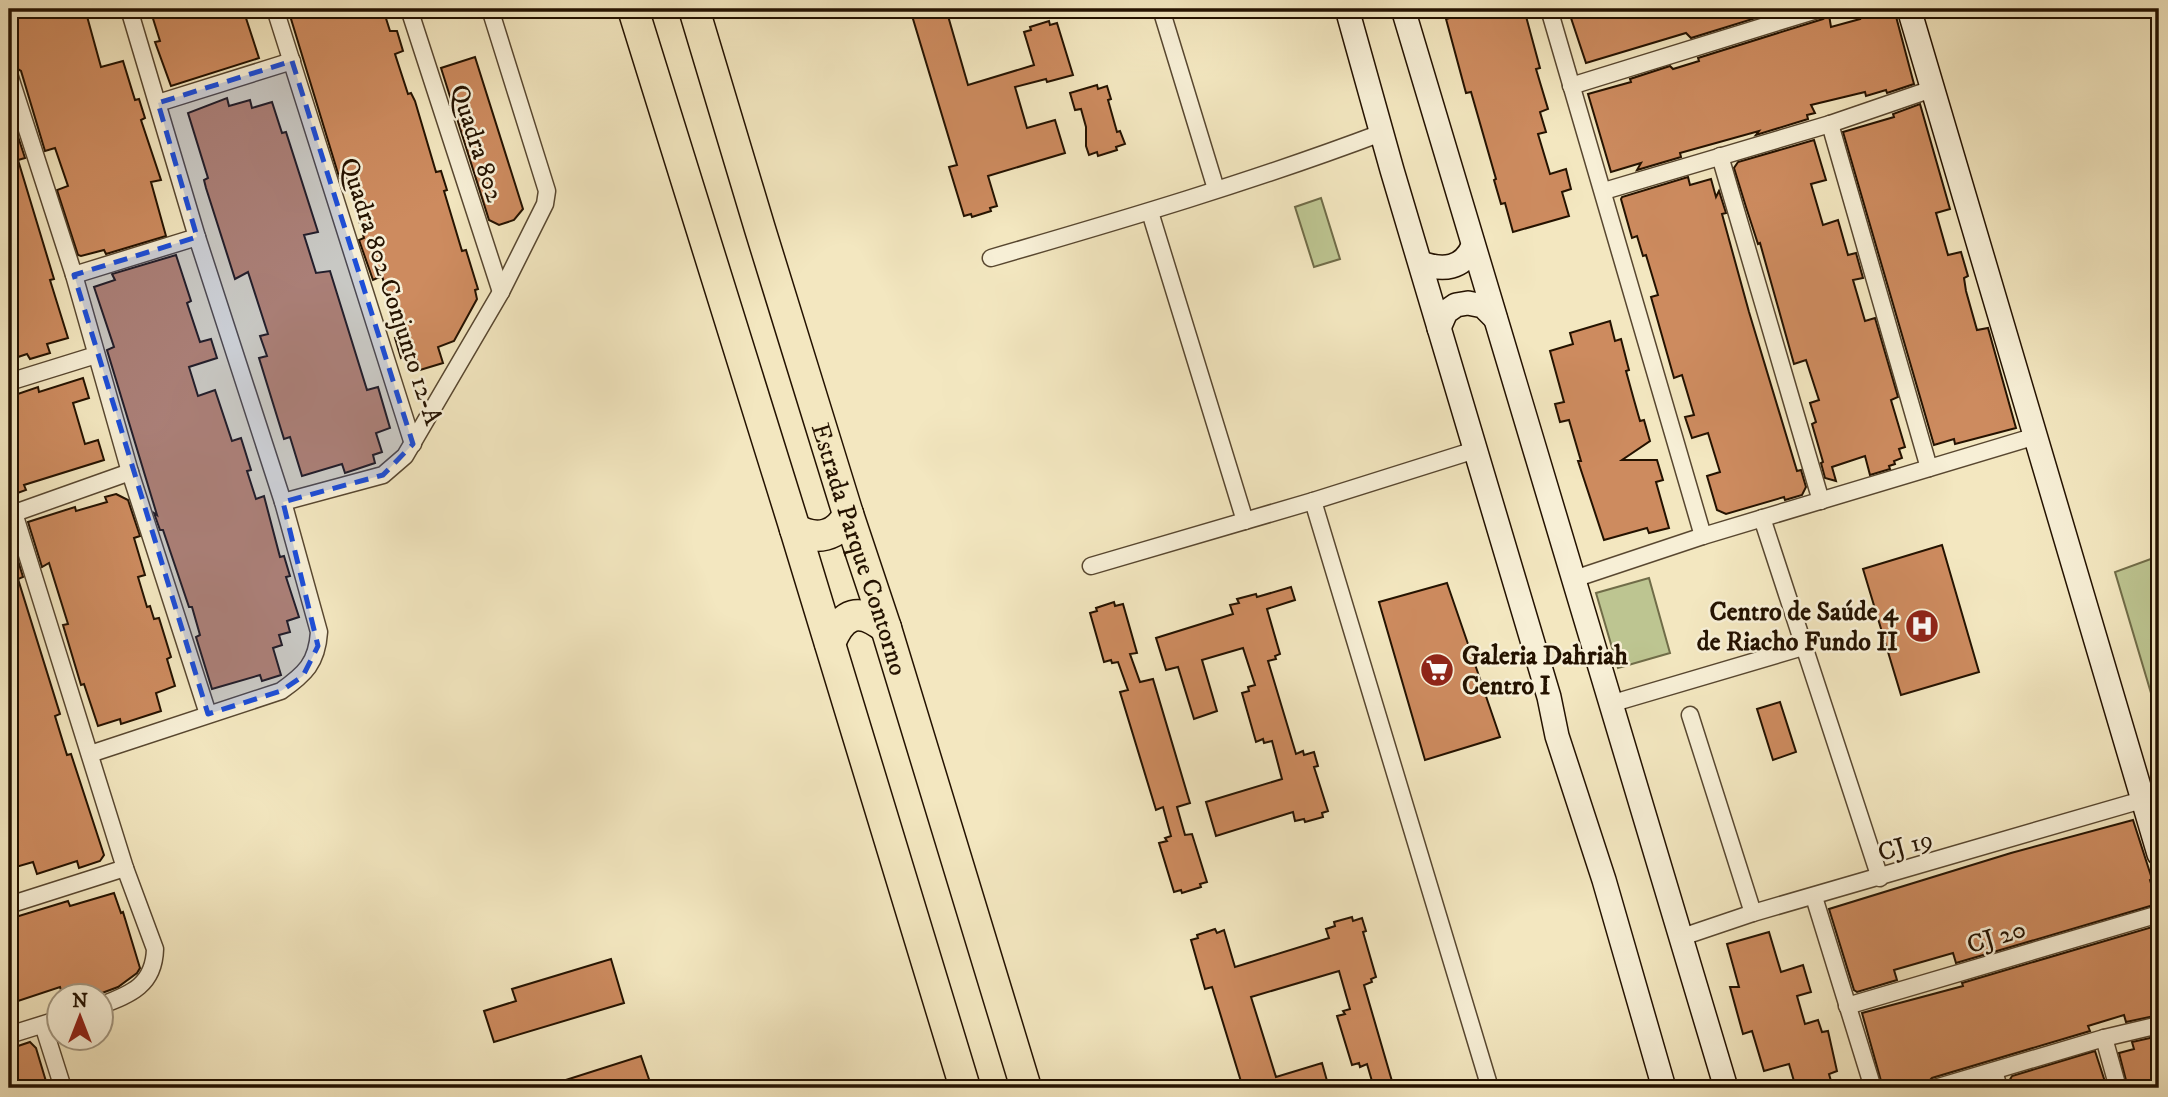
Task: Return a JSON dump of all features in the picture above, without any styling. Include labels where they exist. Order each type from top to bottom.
[{"type":"highway","name":"Estrada Parque Contorno","points":[[633,9],[795,528],[965,1088]]},
{"type":"highway","name":"Estrada Parque Contorno","points":[[694,9],[1026,1088]]},
{"type":"highway","points":[[795,528],[813,536],[832,534],[845,523],[848,514]]},
{"type":"highway","points":[[830,643],[842,621],[856,615],[875,619],[886,628]]},
{"type":"main road","points":[[1347,9],[1549,697],[1557,736],[1604,880],[1664,1088]]},
{"type":"main road","points":[[1404,9],[1726,1088]]},
{"type":"main road","points":[[1909,9],[2159,855]]},
{"type":"main road","points":[[1421,262],[1435,268],[1460,263],[1468,257],[1473,246]]},
{"type":"main road","points":[[1439,328],[1446,312],[1456,305],[1468,303],[1483,306],[1495,318]]},
{"type":"street","points":[[90,754],[281,691],[303,676],[318,646],[319,632],[283,502],[197,237],[129,9]]},
{"type":"street","name":"Quadra 802 Conjunto 12-A","points":[[275,9],[413,444]]},
{"type":"street","name":"Quadra 802","points":[[409,9],[501,292]]},
{"type":"street","name":"Quadra 802 Conjunto 12-A","points":[[413,444],[501,292],[545,204],[547,191],[490,9]]},
{"type":"street","points":[[1161,9],[1216,189]]},
{"type":"street","points":[[1549,9],[1703,536]]},
{"type":"street","points":[[1571,86],[1820,9]]},
{"type":"street","points":[[158,103],[292,61]]},
{"type":"street","points":[[9,74],[74,275],[130,472],[208,714]]},
{"type":"street","points":[[1604,191],[1830,124],[1932,89]]},
{"type":"street","points":[[1830,124],[1929,468]]},
{"type":"street","points":[[991,258],[1150,212],[1294,166],[1381,132]]},
{"type":"street","points":[[1720,156],[1821,500]]},
{"type":"street","points":[[1150,212],[1245,521]]},
{"type":"street","points":[[74,275],[197,237]]},
{"type":"street","points":[[9,382],[96,355]]},
{"type":"street","points":[[1574,579],[1703,536],[2036,436]]},
{"type":"street","points":[[283,502],[383,475],[396,466],[413,444]]},
{"type":"street","points":[[1091,566],[1475,450]]},
{"type":"street","points":[[116,999],[135,990],[146,980],[155,963],[155,949],[125,868],[11,514],[130,472]]},
{"type":"street","points":[[1313,501],[1490,1088]]},
{"type":"street","points":[[1762,518],[1880,877]]},
{"type":"street","points":[[1611,704],[1803,647]]},
{"type":"street","points":[[1690,715],[1753,914]]},
{"type":"street","name":"CJ 19","points":[[1682,937],[2143,800]]},
{"type":"street","points":[[9,904],[125,868]]},
{"type":"street","points":[[1814,898],[1873,1088]]},
{"type":"street","name":"CJ 20","points":[[1847,1006],[2159,914]]},
{"type":"street","points":[[9,1035],[46,1024]]},
{"type":"street","points":[[43,1025],[63,1088]]},
{"type":"street","points":[[1935,1088],[2104,1038],[2159,1025]]},
{"type":"street","points":[[2104,1038],[2118,1088]]},
{"type":"street","points":[[1994,1071],[1999,1088]]},
{"type":"highlighted area","points":[[292,61],[413,444],[383,475],[283,502],[318,646],[303,676],[281,691],[208,714],[74,275],[197,237],[158,103]]},
{"type":"green space","points":[[1321,198],[1340,259],[1314,267],[1295,207]]},
{"type":"green space","points":[[2159,556],[2159,720],[2115,572]]},
{"type":"green space","points":[[1649,578],[1670,653],[1618,668],[1596,593]]},
{"type":"building","points":[[9,9],[85,9],[101,67],[123,61],[135,100],[139,99],[145,118],[141,120],[161,180],[151,182],[166,236],[106,254],[104,250],[78,255],[57,190],[68,186],[55,148],[45,151],[9,39]]},
{"type":"building","points":[[150,9],[243,9],[259,58],[171,86],[155,42],[160,41]]},
{"type":"building","points":[[288,9],[383,9],[390,31],[397,31],[403,51],[395,54],[408,94],[411,93],[415,101],[436,172],[441,171],[447,190],[444,191],[462,251],[466,250],[478,289],[475,290],[477,299],[454,341],[438,347],[443,363],[420,370],[415,355],[401,358],[395,338],[400,337],[382,276],[373,280],[359,240],[364,238],[347,178],[340,180]]},
{"type":"building","points":[[910,9],[946,9],[968,85],[1034,65],[1024,32],[1031,30],[1030,27],[1049,21],[1050,25],[1057,23],[1073,75],[1015,87],[1027,128],[1055,120],[1065,153],[988,176],[997,206],[990,208],[991,211],[972,217],[971,214],[964,216],[949,167],[957,165]]},
{"type":"building","points":[[1482,9],[1524,9],[1540,68],[1536,69],[1548,109],[1540,112],[1546,132],[1538,134],[1550,174],[1566,169],[1571,189],[1562,192],[1569,216],[1513,232],[1505,203],[1501,204],[1471,92],[1466,93],[1446,19]]},
{"type":"building","points":[[1568,9],[1785,9],[1691,38],[1686,33],[1586,63]]},
{"type":"building","points":[[1867,9],[1894,9],[1914,84],[1887,93],[1886,90],[1866,96],[1865,92],[1811,105],[1815,113],[1807,115],[1808,119],[1756,135],[1759,131],[1680,153],[1681,157],[1637,170],[1641,163],[1611,172],[1588,94],[1631,82],[1630,79],[1670,66],[1673,69],[1699,61],[1698,58],[1829,15],[1831,27],[1860,19],[1857,12]]},
{"type":"building","points":[[475,57],[523,209],[514,220],[499,225],[489,220],[441,68]]},
{"type":"building","points":[[1097,85],[1098,89],[1107,86],[1117,132],[1120,131],[1125,144],[1116,147],[1117,150],[1098,156],[1097,152],[1089,155],[1081,109],[1075,110],[1070,93]]},
{"type":"building","points":[[227,98],[229,106],[250,100],[252,108],[272,102],[282,133],[286,132],[318,232],[304,235],[316,273],[330,271],[367,390],[378,387],[390,428],[376,433],[382,452],[373,455],[375,463],[345,473],[342,464],[302,476],[290,437],[284,439],[259,358],[267,356],[260,336],[268,334],[248,272],[235,279],[206,188],[204,180],[208,178],[188,113]]},
{"type":"building","points":[[1920,104],[1950,209],[1936,213],[1948,255],[1961,252],[1968,276],[1964,278],[1966,291],[1977,330],[1988,328],[2016,428],[1955,444],[1954,439],[1934,445],[1843,132],[1894,117],[1893,114]]},
{"type":"building","points":[[11,115],[25,158],[18,160],[54,279],[50,280],[68,338],[47,344],[50,353],[30,359],[27,354],[9,360],[9,116]]},
{"type":"building","points":[[1814,140],[1826,180],[1811,184],[1823,225],[1838,220],[1848,255],[1856,253],[1863,278],[1853,280],[1865,321],[1875,318],[1898,397],[1891,400],[1905,447],[1899,449],[1902,458],[1894,461],[1895,464],[1889,466],[1890,469],[1870,475],[1865,456],[1832,467],[1836,481],[1825,478],[1812,424],[1816,422],[1810,403],[1819,400],[1806,360],[1794,364],[1760,243],[1758,244],[1734,168],[1738,162]]},
{"type":"building","points":[[1688,177],[1690,185],[1711,179],[1716,197],[1719,191],[1726,213],[1722,214],[1749,312],[1797,471],[1801,470],[1806,487],[1802,495],[1785,500],[1784,497],[1726,514],[1717,510],[1707,476],[1720,472],[1708,433],[1692,438],[1685,417],[1694,415],[1682,375],[1674,378],[1651,297],[1658,295],[1646,255],[1643,256],[1637,236],[1632,238],[1621,199]]},
{"type":"building","points":[[176,255],[191,301],[187,303],[200,342],[211,339],[217,358],[189,367],[198,396],[215,390],[232,441],[241,438],[256,499],[264,496],[280,557],[284,556],[290,576],[286,577],[299,617],[287,621],[290,632],[279,635],[282,645],[273,648],[281,675],[262,681],[260,675],[212,689],[196,637],[200,635],[192,607],[189,607],[163,530],[160,530],[154,513],[157,515],[107,350],[114,347],[94,287],[115,280],[112,274]]},
{"type":"building","points":[[1610,321],[1615,341],[1621,339],[1634,400],[1650,441],[1622,460],[1657,460],[1663,480],[1656,482],[1669,528],[1649,533],[1647,528],[1604,540],[1578,461],[1581,461],[1569,420],[1560,422],[1555,404],[1564,402],[1550,351],[1573,344],[1570,333]]},
{"type":"building","points":[[83,378],[89,398],[73,403],[85,444],[98,440],[104,460],[24,485],[26,490],[9,496],[9,397],[38,387],[39,392]]},
{"type":"building","points":[[116,494],[128,500],[140,536],[134,538],[145,575],[138,577],[147,607],[150,606],[154,619],[159,618],[171,657],[167,659],[175,686],[156,693],[161,711],[121,724],[120,719],[98,726],[84,684],[81,685],[63,625],[68,624],[49,563],[42,567],[28,522],[75,507],[76,511],[107,502],[105,497]]},
{"type":"building","points":[[9,531],[23,577],[18,579],[60,714],[55,716],[67,755],[71,754],[104,855],[100,861],[79,868],[77,861],[37,874],[33,862],[9,869]]},
{"type":"building","name":"Centro de Saúde 4 de Riacho Fundo II","points":[[1942,545],[1979,672],[1901,695],[1863,569]]},
{"type":"building","name":"Galeria Dahriah Centro I","points":[[1447,583],[1500,737],[1425,760],[1379,602]]},
{"type":"building","points":[[1291,587],[1295,600],[1267,609],[1280,654],[1275,656],[1276,659],[1268,661],[1296,754],[1303,751],[1304,755],[1314,752],[1318,766],[1314,767],[1328,811],[1322,813],[1323,817],[1305,822],[1304,819],[1295,821],[1293,812],[1216,836],[1206,802],[1282,779],[1272,741],[1264,743],[1263,739],[1256,742],[1242,693],[1255,685],[1243,648],[1202,660],[1217,711],[1194,719],[1178,667],[1166,670],[1156,638],[1233,614],[1230,605],[1239,603],[1237,599],[1256,594],[1257,597]]},
{"type":"building","points":[[1114,602],[1115,606],[1123,604],[1137,653],[1130,654],[1140,682],[1153,679],[1190,803],[1177,807],[1185,835],[1192,834],[1207,882],[1200,884],[1201,887],[1182,893],[1181,890],[1174,892],[1159,843],[1167,841],[1165,838],[1171,836],[1163,807],[1156,810],[1120,692],[1128,690],[1118,662],[1104,662],[1090,613]]},
{"type":"building","points":[[1780,702],[1796,752],[1773,760],[1757,709]]},
{"type":"building","points":[[2133,820],[2157,904],[1956,963],[1953,953],[1894,970],[1897,980],[1857,992],[1854,990],[1829,909],[2011,853]]},
{"type":"building","points":[[114,893],[121,913],[123,912],[140,968],[116,988],[116,982],[46,982],[46,992],[12,1003],[9,993],[9,919],[68,901],[70,906]]},
{"type":"building","points":[[1352,917],[1353,921],[1362,918],[1366,931],[1363,932],[1376,977],[1364,985],[1394,1088],[1374,1088],[1367,1064],[1360,1067],[1359,1063],[1352,1065],[1337,1016],[1350,1009],[1339,971],[1251,997],[1276,1077],[1322,1063],[1329,1088],[1243,1088],[1212,987],[1205,989],[1191,940],[1215,929],[1217,933],[1224,930],[1235,967],[1329,938],[1326,929],[1335,926],[1334,922]]},
{"type":"building","points":[[2159,925],[2159,1015],[2126,1022],[2124,1015],[2088,1026],[2090,1031],[1932,1078],[1926,1084],[1911,1088],[1883,1088],[1862,1013],[1963,986],[1962,983]]},
{"type":"building","points":[[1769,932],[1781,972],[1803,965],[1811,992],[1797,996],[1805,1024],[1818,1020],[1822,1032],[1828,1031],[1837,1071],[1829,1074],[1833,1088],[1796,1088],[1789,1064],[1764,1071],[1752,1031],[1743,1034],[1730,987],[1739,987],[1727,944]]},
{"type":"building","points":[[611,959],[624,1003],[494,1042],[484,1011],[516,1001],[512,989]]},
{"type":"building","points":[[2159,1036],[2159,1088],[2128,1088],[2119,1053],[2134,1049],[2132,1042]]},
{"type":"building","points":[[30,1042],[36,1048],[48,1088],[9,1088],[9,1049]]},
{"type":"building","points":[[2095,1051],[2107,1088],[2009,1088],[2008,1083],[2012,1076]]},
{"type":"building","points":[[641,1056],[652,1088],[550,1088],[550,1085]]},
{"type":"place","name":"Centro de Saúde 4 de Riacho Fundo II","points":[[1922,626]]},
{"type":"place","name":"Galeria Dahriah Centro I","points":[[1437,670]]}]
